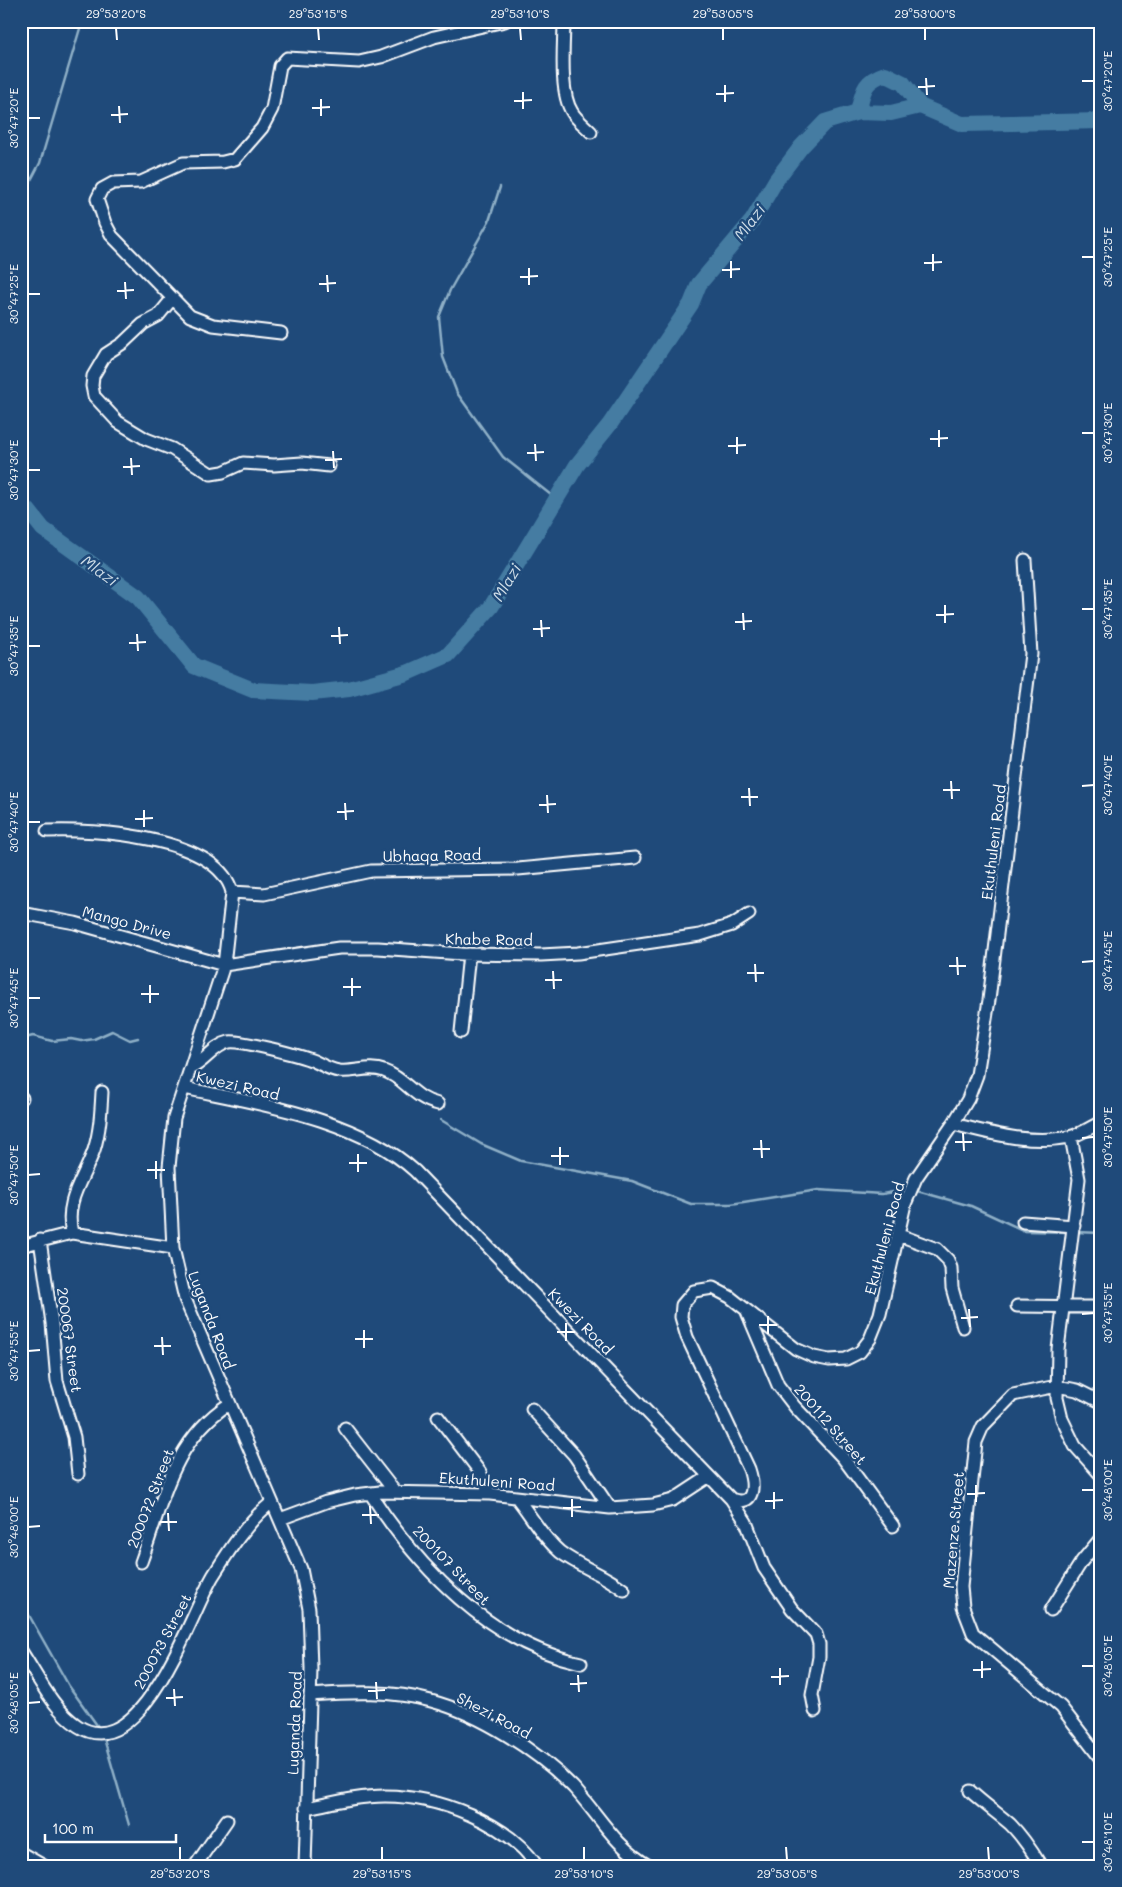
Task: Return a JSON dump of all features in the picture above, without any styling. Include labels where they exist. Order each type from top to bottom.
[{"type":"street","points":[[281,333],[202,322],[190,316],[108,230],[98,206],[98,194],[102,189],[113,183],[141,182],[183,163],[223,162],[235,159],[262,128],[272,109],[280,66],[283,60],[294,57],[359,62],[381,57],[434,37],[505,21]]},
{"type":"street","points":[[564,21],[564,64],[568,104],[573,114],[592,132]]},
{"type":"street","points":[[172,299],[158,316],[143,324],[123,343],[106,354],[94,376],[92,386],[94,396],[105,410],[130,431],[172,449],[211,474],[223,472],[243,463],[274,465],[302,463],[329,466]]},
{"type":"street","name":"Ekuthuleni Road","points":[[732,1499],[742,1501],[751,1495],[753,1488],[751,1474],[687,1337],[681,1317],[682,1305],[687,1296],[703,1289],[713,1288],[745,1308],[796,1349],[814,1357],[829,1360],[846,1360],[860,1352],[870,1339],[880,1314],[905,1204],[916,1178],[968,1099],[977,1076],[990,1000],[1030,654],[1029,596],[1025,560]]},
{"type":"street","points":[[47,831],[94,831],[125,835],[171,845],[211,864],[229,882],[232,892]]},
{"type":"street","name":"Ubhaqa Road","points":[[232,892],[273,892],[370,871],[518,869],[635,858]]},
{"type":"street","name":"Luganda Road","points":[[232,892],[224,965],[174,1118],[168,1167],[173,1248],[185,1299],[301,1569],[309,1609],[311,1669],[305,1866]]},
{"type":"street","name":"Mango Drive","points":[[21,913],[75,923],[224,965]]},
{"type":"street","name":"Khabe Road","points":[[224,965],[338,948],[541,955],[618,948],[719,930],[740,921],[749,914]]},
{"type":"street","points":[[461,1032],[469,954]]},
{"type":"street","points":[[191,1068],[200,1064],[221,1045],[229,1042],[239,1042],[287,1054],[340,1071],[361,1068],[385,1071],[418,1096],[438,1104]]},
{"type":"street","name":"Kwezi Road","points":[[184,1088],[266,1106],[338,1126],[370,1139],[401,1158],[485,1242],[708,1477],[732,1499],[746,1522],[764,1568],[792,1609],[816,1634],[820,1644],[812,1695],[815,1711]]},
{"type":"street","points":[[72,1233],[69,1215],[72,1198],[94,1149],[102,1092]]},
{"type":"street","points":[[953,1124],[1012,1137],[1049,1140],[1071,1137],[1101,1122]]},
{"type":"street","points":[[1071,1137],[1079,1179],[1063,1308],[1057,1398],[1062,1419],[1075,1446],[1101,1475]]},
{"type":"street","points":[[1023,1222],[1074,1226]]},
{"type":"street","points":[[21,1246],[72,1233],[173,1248]]},
{"type":"street","points":[[899,1235],[937,1248],[948,1260],[951,1268],[952,1288],[963,1327]]},
{"type":"street","name":"200067 Street","points":[[40,1240],[52,1323],[57,1381],[74,1437],[78,1474]]},
{"type":"street","points":[[1017,1306],[1101,1307]]},
{"type":"street","name":"200112 Street","points":[[745,1308],[778,1385],[795,1407],[843,1458],[893,1526]]},
{"type":"street","points":[[1057,1386],[1077,1390],[1101,1402]]},
{"type":"street","name":"Mazenze Street","points":[[1057,1386],[1014,1395],[983,1426],[976,1442],[961,1587],[963,1607],[973,1633],[1061,1707],[1101,1759]]},
{"type":"street","name":"200072 Street","points":[[141,1562],[180,1454],[204,1424],[214,1414],[229,1404]]},
{"type":"street","points":[[532,1409],[574,1455],[610,1508]]},
{"type":"street","points":[[438,1417],[480,1472],[490,1494]]},
{"type":"street","points":[[345,1428],[395,1492]]},
{"type":"street","name":"Ekuthuleni Road","points":[[280,1519],[326,1502],[370,1493],[395,1492],[490,1494],[610,1508],[652,1505],[673,1500],[708,1477]]},
{"type":"street","name":"200107 Street","points":[[370,1493],[409,1546],[464,1603],[484,1619],[543,1652],[581,1662]]},
{"type":"street","points":[[516,1496],[540,1530],[556,1548],[573,1561],[602,1574],[624,1590]]},
{"type":"street","name":"200073 Street","points":[[21,1651],[41,1685],[70,1720],[79,1727],[89,1731],[102,1732],[114,1730],[126,1724],[139,1712],[157,1686],[177,1649],[194,1610],[223,1560],[258,1513],[272,1502]]},
{"type":"street","points":[[1050,1610],[1082,1561],[1101,1538]]},
{"type":"street","name":"Shezi Road","points":[[310,1695],[396,1694],[431,1701],[464,1713],[512,1738],[552,1768],[573,1788],[612,1837],[644,1864]]},
{"type":"street","points":[[970,1791],[990,1810],[1009,1824],[1025,1841],[1041,1866]]},
{"type":"street","points":[[306,1808],[358,1798],[415,1798],[466,1814],[506,1833],[522,1846],[537,1866]]},
{"type":"street","points":[[196,1866],[228,1820]]},
{"type":"street","points":[[21,1852],[44,1866]]},
{"type":"waterway","points":[[21,199],[40,163],[81,25],[84,21]]},
{"type":"waterway","name":"Mlazi","points":[[858,112],[865,88],[872,80],[885,74],[903,83],[920,106]]},
{"type":"waterway","name":"Mlazi","points":[[21,509],[28,510],[43,529],[138,597],[194,666],[253,690],[312,693],[349,689],[407,673],[448,655],[491,607],[577,465],[610,424],[691,304],[699,284],[752,221],[776,180],[801,147],[825,122],[858,112],[891,113],[920,106],[962,124],[1101,121]]},
{"type":"waterway","points":[[500,187],[489,221],[450,290],[439,317],[443,357],[457,393],[503,457],[556,499]]},
{"type":"waterway","points":[[21,1039],[33,1036],[52,1041],[71,1039],[81,1041],[94,1039],[112,1031],[130,1040],[138,1038]]},
{"type":"waterway","points":[[441,1120],[481,1144],[521,1161],[632,1181],[691,1204],[731,1204],[818,1190],[882,1194],[905,1190]]},
{"type":"waterway","points":[[917,1191],[971,1206],[1025,1231],[1070,1232]]},
{"type":"waterway","points":[[1076,1232],[1101,1233]]},
{"type":"waterway","points":[[21,1601],[69,1686],[99,1728]]},
{"type":"waterway","points":[[103,1735],[129,1825]]}]
